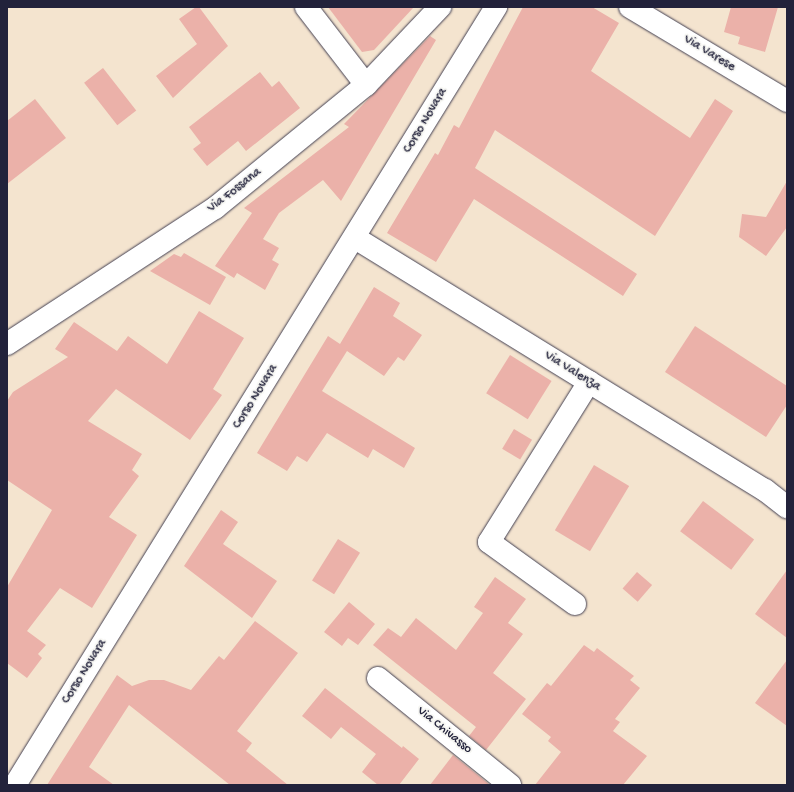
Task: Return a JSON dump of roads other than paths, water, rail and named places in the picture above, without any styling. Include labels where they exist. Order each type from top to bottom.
[{"type":"street","points":[[306,7],[366,85]]},
{"type":"street","name":"Via Fossana","points":[[7,344],[215,208],[366,85],[440,7]]},
{"type":"street","name":"Corso Novara","points":[[15,785],[355,238],[496,7]]},
{"type":"street","name":"Via Varese","points":[[630,7],[787,101]]},
{"type":"street","name":"Via Valenza","points":[[355,238],[765,490],[787,507]]},
{"type":"street","points":[[575,604],[489,542],[589,382]]},
{"type":"street","name":"Via Chivasso","points":[[378,678],[510,785]]}]
